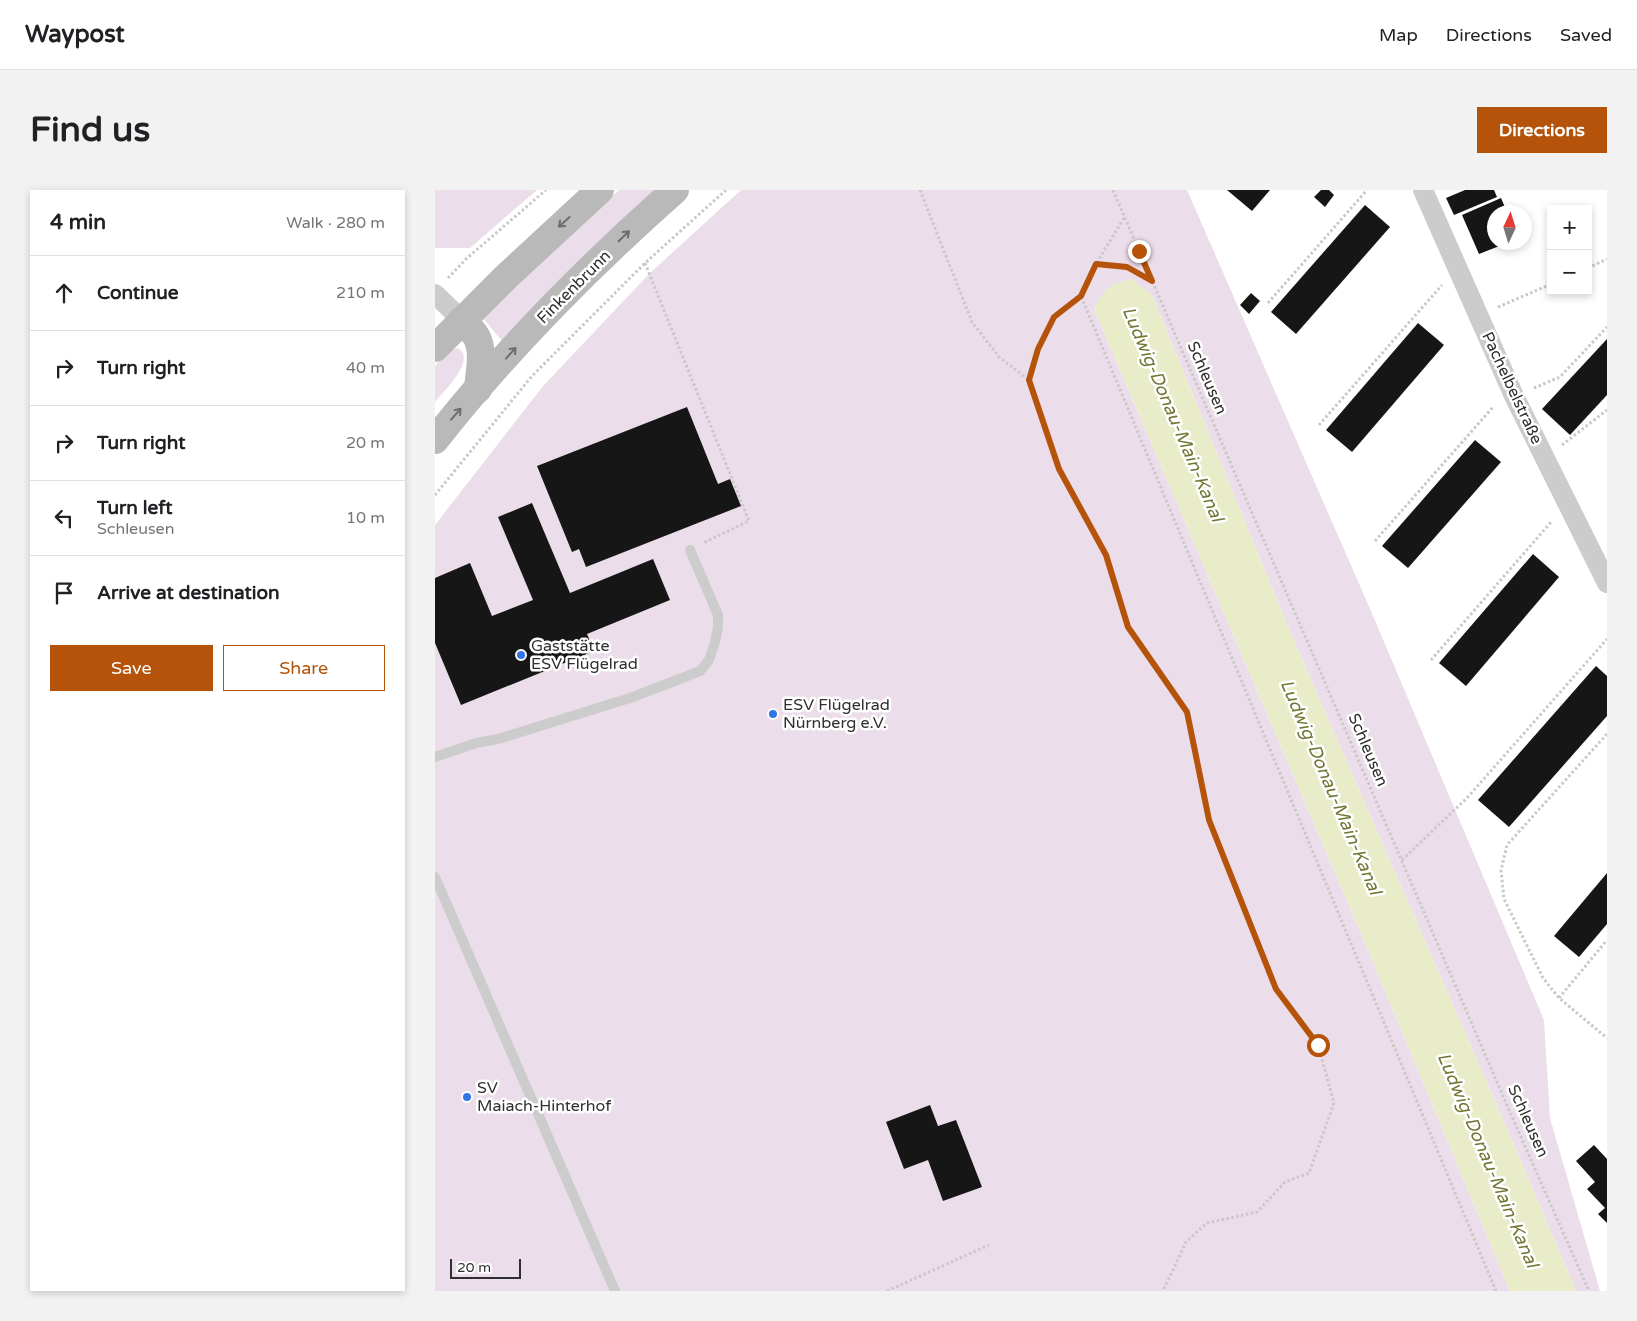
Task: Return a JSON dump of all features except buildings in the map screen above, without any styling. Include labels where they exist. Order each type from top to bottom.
[{"type":"main road","points":[[435,348],[507,276],[600,190]]},
{"type":"main road","name":"Finkenbrunn","points":[[435,440],[478,389],[562,298],[624,236],[675,190]]},
{"type":"main road","points":[[462,320],[476,337],[479,346],[481,355],[478,389]]},
{"type":"street","name":"Pachelbelstraße","points":[[1423,190],[1514,396],[1607,584]]},
{"type":"street","points":[[441,286],[462,320]]},
{"type":"lane","points":[[435,757],[476,743],[498,739],[633,697],[700,671],[709,660],[715,642],[718,615],[690,550]]},
{"type":"lane","points":[[435,877],[615,1291]]},
{"type":"path","points":[[441,286],[466,259],[546,190]]},
{"type":"path","points":[[435,495],[532,376],[645,263],[726,190]]},
{"type":"path","points":[[920,190],[972,322],[999,357],[1029,380],[1059,469],[1106,555],[1128,627],[1187,712],[1209,820],[1276,989],[1318,1045],[1334,1103],[1309,1173],[1285,1182],[1257,1212],[1207,1222],[1186,1242],[1163,1291]]},
{"type":"path","name":"Schleusen","points":[[1113,190],[1589,1291]]},
{"type":"path","points":[[1268,303],[1367,190]]},
{"type":"path","points":[[1029,380],[1038,349],[1054,317],[1081,296],[1096,264],[1124,218]]},
{"type":"path","points":[[1592,266],[1607,259]]},
{"type":"path","points":[[645,263],[749,522],[690,550]]},
{"type":"path","points":[[1096,264],[1127,267],[1152,281]]},
{"type":"path","points":[[1319,425],[1440,286],[1461,275]]},
{"type":"path","points":[[1479,316],[1547,286]]},
{"type":"path","points":[[1081,296],[1496,1291]]},
{"type":"path","points":[[1375,541],[1493,406],[1560,377],[1607,327]]},
{"type":"path","points":[[1543,454],[1565,444],[1607,410]]},
{"type":"path","points":[[1431,660],[1550,522],[1571,510]]},
{"type":"path","points":[[1402,860],[1467,798],[1607,639]]},
{"type":"path","points":[[1607,734],[1507,846],[1501,870],[1504,899],[1543,978],[1559,998],[1607,1038]]},
{"type":"path","points":[[1559,998],[1607,940]]},
{"type":"path","points":[[887,1291],[989,1245]]},
{"type":"shaded area","points":[[435,190],[537,190],[470,248],[435,248]]},
{"type":"shaded area","points":[[619,190],[655,190],[501,340],[482,317]]},
{"type":"shaded area","name":"ESV Flügelrad Nürnberg e.V.","points":[[741,190],[1187,190],[1371,611],[1544,1020],[1550,1118],[1600,1291],[1576,1291],[1288,627],[1152,295],[1094,309],[1368,950],[1510,1291],[435,1291],[435,525],[543,386],[650,273]]},
{"type":"shaded area","points":[[458,348],[463,353],[464,360],[457,375],[435,402],[435,366],[449,350]]},
{"type":"water","name":"Ludwig-Donau-Main-Kanal","points":[[1132,279],[1152,295],[1288,627],[1576,1291],[1510,1291],[1368,950],[1094,309],[1101,296],[1109,288]]},
{"type":"place","name":"Gaststätte ESV Flügelrad","points":[[521,655]]},
{"type":"place","name":"ESV Flügelrad Nürnberg e.V.","points":[[773,714]]},
{"type":"place","name":"SV Maiach-Hinterhof","points":[[467,1097]]},
{"type":"route","points":[[1139,251],[1152,281],[1127,267],[1096,264],[1081,296],[1054,317],[1038,349],[1029,380],[1059,469],[1106,555],[1128,627],[1187,712],[1209,820],[1276,989],[1318,1045]]}]
